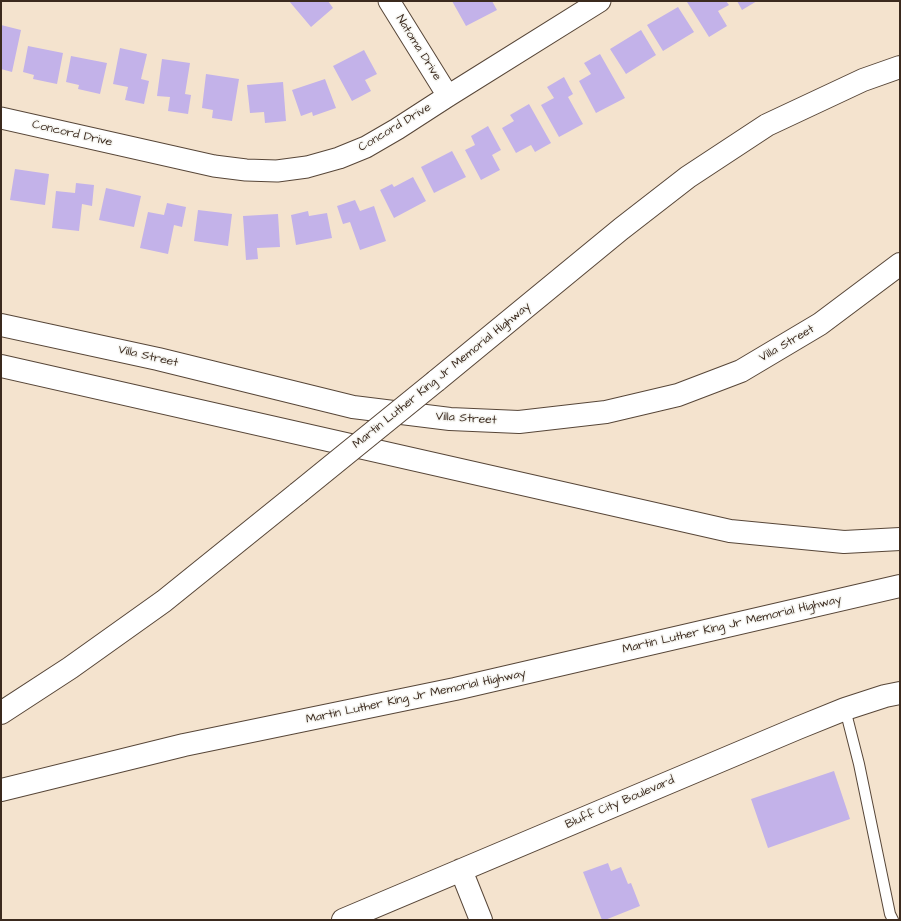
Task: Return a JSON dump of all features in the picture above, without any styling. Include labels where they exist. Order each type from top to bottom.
[{"type":"main road","name":"Martin Luther King Jr Memorial Highway","points":[[1,714],[70,668],[164,601],[621,229],[688,177],[767,125],[863,80],[900,67]]},
{"type":"main road","name":"Villa Street","points":[[1,325],[158,359],[353,407],[450,419],[520,422],[606,412],[678,395],[741,371],[820,324],[900,264]]},
{"type":"main road","points":[[1,366],[730,531],[844,542],[900,539]]},
{"type":"main road","name":"Martin Luther King Jr Memorial Highway","points":[[1,790],[184,745],[455,689],[900,586]]},
{"type":"main road","name":"Bluff City Boulevard","points":[[343,920],[798,728],[846,709],[885,696],[900,693]]},
{"type":"main road","points":[[461,870],[481,920]]},
{"type":"street","name":"Natoma Drive","points":[[389,1],[448,96]]},
{"type":"street","name":"Concord Drive","points":[[1,118],[214,166],[246,170],[277,170],[307,167],[339,158],[366,147],[600,1]]},
{"type":"lane","points":[[846,709],[890,914],[893,920]]},
{"type":"building","points":[[289,1],[328,1],[333,8],[311,27]]},
{"type":"building","points":[[452,1],[492,1],[497,10],[466,26]]},
{"type":"building","points":[[726,1],[729,5],[718,11],[727,26],[709,37],[687,2]]},
{"type":"building","points":[[737,1],[757,1],[742,10]]},
{"type":"building","points":[[678,7],[694,32],[663,51],[647,25]]},
{"type":"building","points":[[1,25],[21,30],[12,72],[1,69]]},
{"type":"building","points":[[641,30],[656,55],[626,74],[610,49]]},
{"type":"building","points":[[28,46],[63,53],[57,84],[33,79],[34,75],[23,72]]},
{"type":"building","points":[[120,48],[147,54],[141,79],[149,81],[144,104],[125,100],[128,87],[113,84]]},
{"type":"building","points":[[364,50],[377,74],[365,80],[371,91],[352,101],[333,66]]},
{"type":"building","points":[[600,54],[625,98],[596,113],[579,81],[591,74],[584,63]]},
{"type":"building","points":[[71,56],[107,63],[100,94],[78,89],[79,85],[66,82]]},
{"type":"building","points":[[162,59],[190,63],[185,94],[191,95],[188,114],[168,111],[170,97],[157,96]]},
{"type":"building","points":[[206,74],[239,79],[232,121],[212,118],[213,110],[202,108]]},
{"type":"building","points":[[564,77],[573,94],[568,97],[583,124],[559,137],[541,105],[554,98],[547,87]]},
{"type":"building","points":[[325,79],[336,108],[313,116],[312,112],[301,116],[292,90]]},
{"type":"building","points":[[283,82],[286,121],[265,123],[264,112],[250,113],[247,85]]},
{"type":"building","points":[[529,104],[551,143],[535,152],[531,145],[516,153],[502,128],[514,121],[510,115]]},
{"type":"building","points":[[488,126],[501,150],[492,155],[500,170],[481,180],[465,150],[475,145],[471,136]]},
{"type":"building","points":[[452,151],[466,177],[434,193],[421,167]]},
{"type":"building","points":[[15,169],[49,174],[45,205],[10,200]]},
{"type":"building","points":[[413,177],[426,201],[394,218],[380,190],[392,184],[394,187]]},
{"type":"building","points":[[76,183],[94,185],[92,206],[82,204],[79,231],[52,228],[56,191],[75,193]]},
{"type":"building","points":[[106,188],[141,196],[134,227],[99,220]]},
{"type":"building","points":[[355,200],[360,211],[374,206],[386,241],[360,250],[350,222],[343,224],[337,206]]},
{"type":"building","points":[[167,203],[186,207],[182,227],[174,225],[168,254],[140,248],[148,212],[164,215]]},
{"type":"building","points":[[198,210],[232,214],[228,246],[194,241]]},
{"type":"building","points":[[308,211],[309,216],[327,213],[332,238],[296,245],[291,215]]},
{"type":"building","points":[[278,214],[280,247],[257,248],[258,259],[246,260],[243,216]]},
{"type":"building","points":[[834,771],[850,819],[768,848],[751,799]]},
{"type":"building","points":[[608,863],[611,871],[621,867],[628,884],[631,883],[640,906],[602,920],[583,872]]}]
